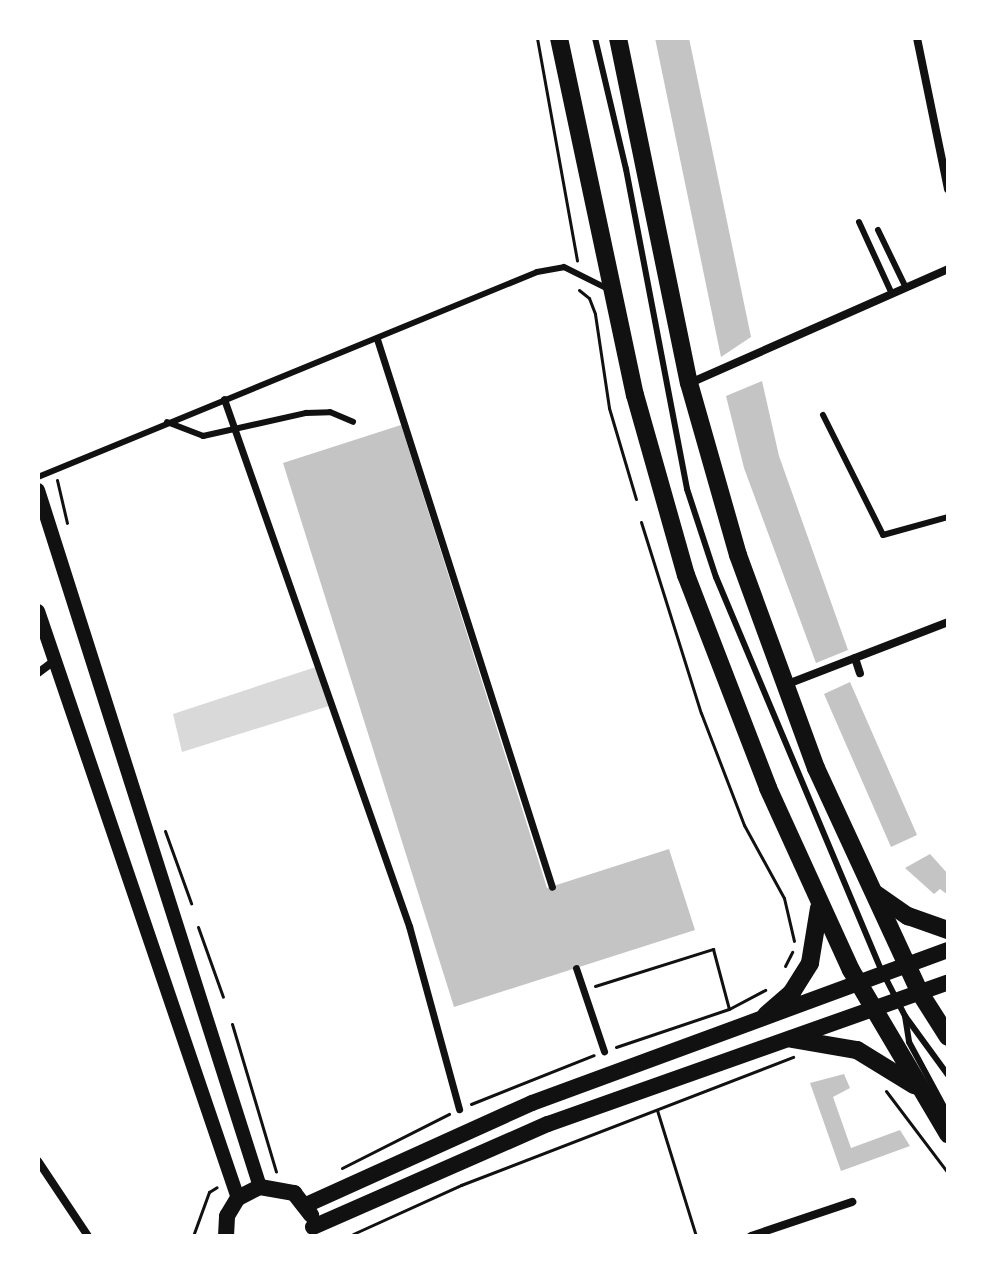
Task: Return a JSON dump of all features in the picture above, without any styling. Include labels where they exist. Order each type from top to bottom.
[{"type":"main road","points":[[559,38],[635,395],[686,575],[768,788],[818,897],[871,1008],[948,1134]]},
{"type":"main road","points":[[618,38],[689,383],[738,555],[785,685],[871,889],[920,993],[948,1037]]},
{"type":"main road","points":[[871,889],[908,916],[948,930]]},
{"type":"main road","points":[[766,1015],[792,992],[810,963],[819,931],[818,897]]},
{"type":"main road","points":[[306,1205],[532,1103],[857,980],[948,950]]},
{"type":"main road","points":[[226,1236],[227,1216],[238,1198],[260,1187],[285,1189],[306,1205],[313,1232],[548,1124],[948,982]]},
{"type":"main road","points":[[792,1039],[857,1050],[893,1069],[924,1094]]},
{"type":"street","points":[[917,38],[948,189]]},
{"type":"street","points":[[689,383],[948,269]]},
{"type":"street","points":[[377,339],[552,887]]},
{"type":"street","points":[[224,399],[409,926],[459,1109]]},
{"type":"street","points":[[38,490],[260,1187]]},
{"type":"street","points":[[38,611],[238,1198]]},
{"type":"street","points":[[785,685],[948,622]]},
{"type":"street","points":[[855,658],[860,673]]},
{"type":"street","points":[[38,673],[54,661]]},
{"type":"street","points":[[576,968],[604,1051]]},
{"type":"street","points":[[38,1161],[88,1236]]},
{"type":"street","points":[[751,1236],[852,1202]]},
{"type":"lane","points":[[595,38],[626,169],[687,489],[740,640],[882,971],[905,1016],[948,1075]]},
{"type":"lane","points":[[859,222],[892,294]]},
{"type":"lane","points":[[878,230],[906,288]]},
{"type":"lane","points":[[38,477],[537,272],[564,267],[613,292]]},
{"type":"lane","points":[[167,422],[203,436],[237,431],[306,413],[330,412],[353,422]]},
{"type":"lane","points":[[823,415],[883,535],[948,517]]},
{"type":"lane","points":[[905,1016],[909,1042],[948,1114]]},
{"type":"path","points":[[537,38],[575,229],[578,272],[575,287],[589,298],[595,314],[609,408],[636,499]]},
{"type":"path","points":[[641,522],[717,755],[744,825],[784,898],[794,949],[781,974]]},
{"type":"path","points":[[198,927],[223,997]]},
{"type":"path","points":[[584,990],[713,949],[729,1009]]},
{"type":"path","points":[[232,1024],[278,1176],[285,1179]]},
{"type":"path","points":[[353,1234],[461,1185],[803,1055]]},
{"type":"path","points":[[876,1080],[948,1173]]},
{"type":"path","points":[[657,1110],[696,1236]]},
{"type":"path","points":[[193,1236],[209,1192],[231,1178]]},
{"type":"shaded area","points":[[319,666],[332,705],[182,752],[173,714]]},
{"type":"building","points":[[655,38],[689,38],[751,337],[721,357]]},
{"type":"building","points":[[762,381],[779,456],[848,650],[816,663],[744,468],[726,396]]},
{"type":"building","points":[[401,425],[547,888],[669,849],[695,930],[454,1007],[283,463]]},
{"type":"building","points":[[850,682],[917,835],[891,847],[824,694]]},
{"type":"building","points":[[930,854],[948,874],[948,895],[940,889],[934,894],[905,868]]},
{"type":"building","points":[[844,1074],[850,1088],[833,1097],[851,1148],[900,1130],[910,1146],[841,1171],[810,1083]]}]
